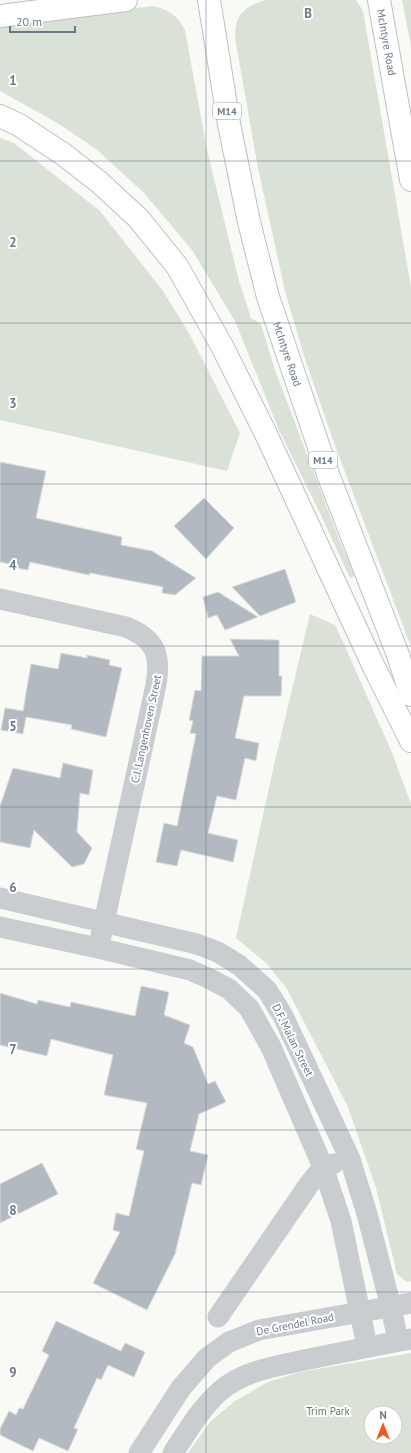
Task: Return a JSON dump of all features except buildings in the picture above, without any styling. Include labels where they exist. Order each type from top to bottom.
[{"type":"main road","points":[[0,16],[126,0]]},
{"type":"main road","name":"McIntyre Road","points":[[209,0],[229,124],[249,222],[268,297],[329,477],[398,655],[411,695]]},
{"type":"main road","name":"McIntyre Road","points":[[379,0],[411,180]]},
{"type":"main road","points":[[0,116],[19,125],[63,154],[99,182],[138,218],[177,266],[223,348],[266,434],[372,665],[411,741]]},
{"type":"street","name":"C.J. Langenhoven Street","points":[[0,599],[126,627],[136,631],[146,638],[152,645],[157,655],[158,670],[156,685],[98,948]]},
{"type":"street","name":"D.F. Malan Street","points":[[0,898],[197,944],[218,952],[239,965],[267,990],[284,1016],[350,1159],[367,1214],[401,1305],[405,1340]]},
{"type":"street","name":"D.F. Malan Street","points":[[0,927],[190,970],[229,989],[249,1008],[271,1047],[323,1167],[341,1221],[367,1346]]},
{"type":"street","points":[[218,1317],[310,1183],[323,1167],[350,1159]]},
{"type":"street","name":"De Grendel Road","points":[[138,1453],[181,1388],[207,1358],[230,1342],[260,1330],[401,1305]]},
{"type":"street","points":[[173,1453],[201,1412],[219,1392],[244,1376],[266,1369],[367,1346],[405,1340]]},
{"type":"green space","points":[[266,0],[356,0],[363,11],[411,287],[411,647],[333,440],[304,356],[285,291],[258,168],[235,38],[236,24],[239,17],[245,10]]},
{"type":"green space","points":[[402,0],[411,0],[411,46]]},
{"type":"green space","points":[[154,6],[176,17],[185,30],[207,150],[239,281],[251,318],[261,324],[275,370],[339,539],[355,576],[350,578],[279,430],[235,321],[192,250],[144,193],[96,149],[59,124],[0,91],[0,24]]},
{"type":"green space","points":[[0,138],[14,143],[100,211],[163,291],[190,335],[240,433],[227,471],[0,420]]},
{"type":"green space","points":[[310,614],[335,625],[393,755],[411,804],[411,1281],[407,1282],[397,1274],[376,1188],[348,1107],[287,989],[267,964],[236,938],[274,765]]},
{"type":"green space","name":"Trim Park","points":[[411,1353],[411,1453],[188,1453],[210,1422],[235,1401],[268,1382],[300,1372]]}]
